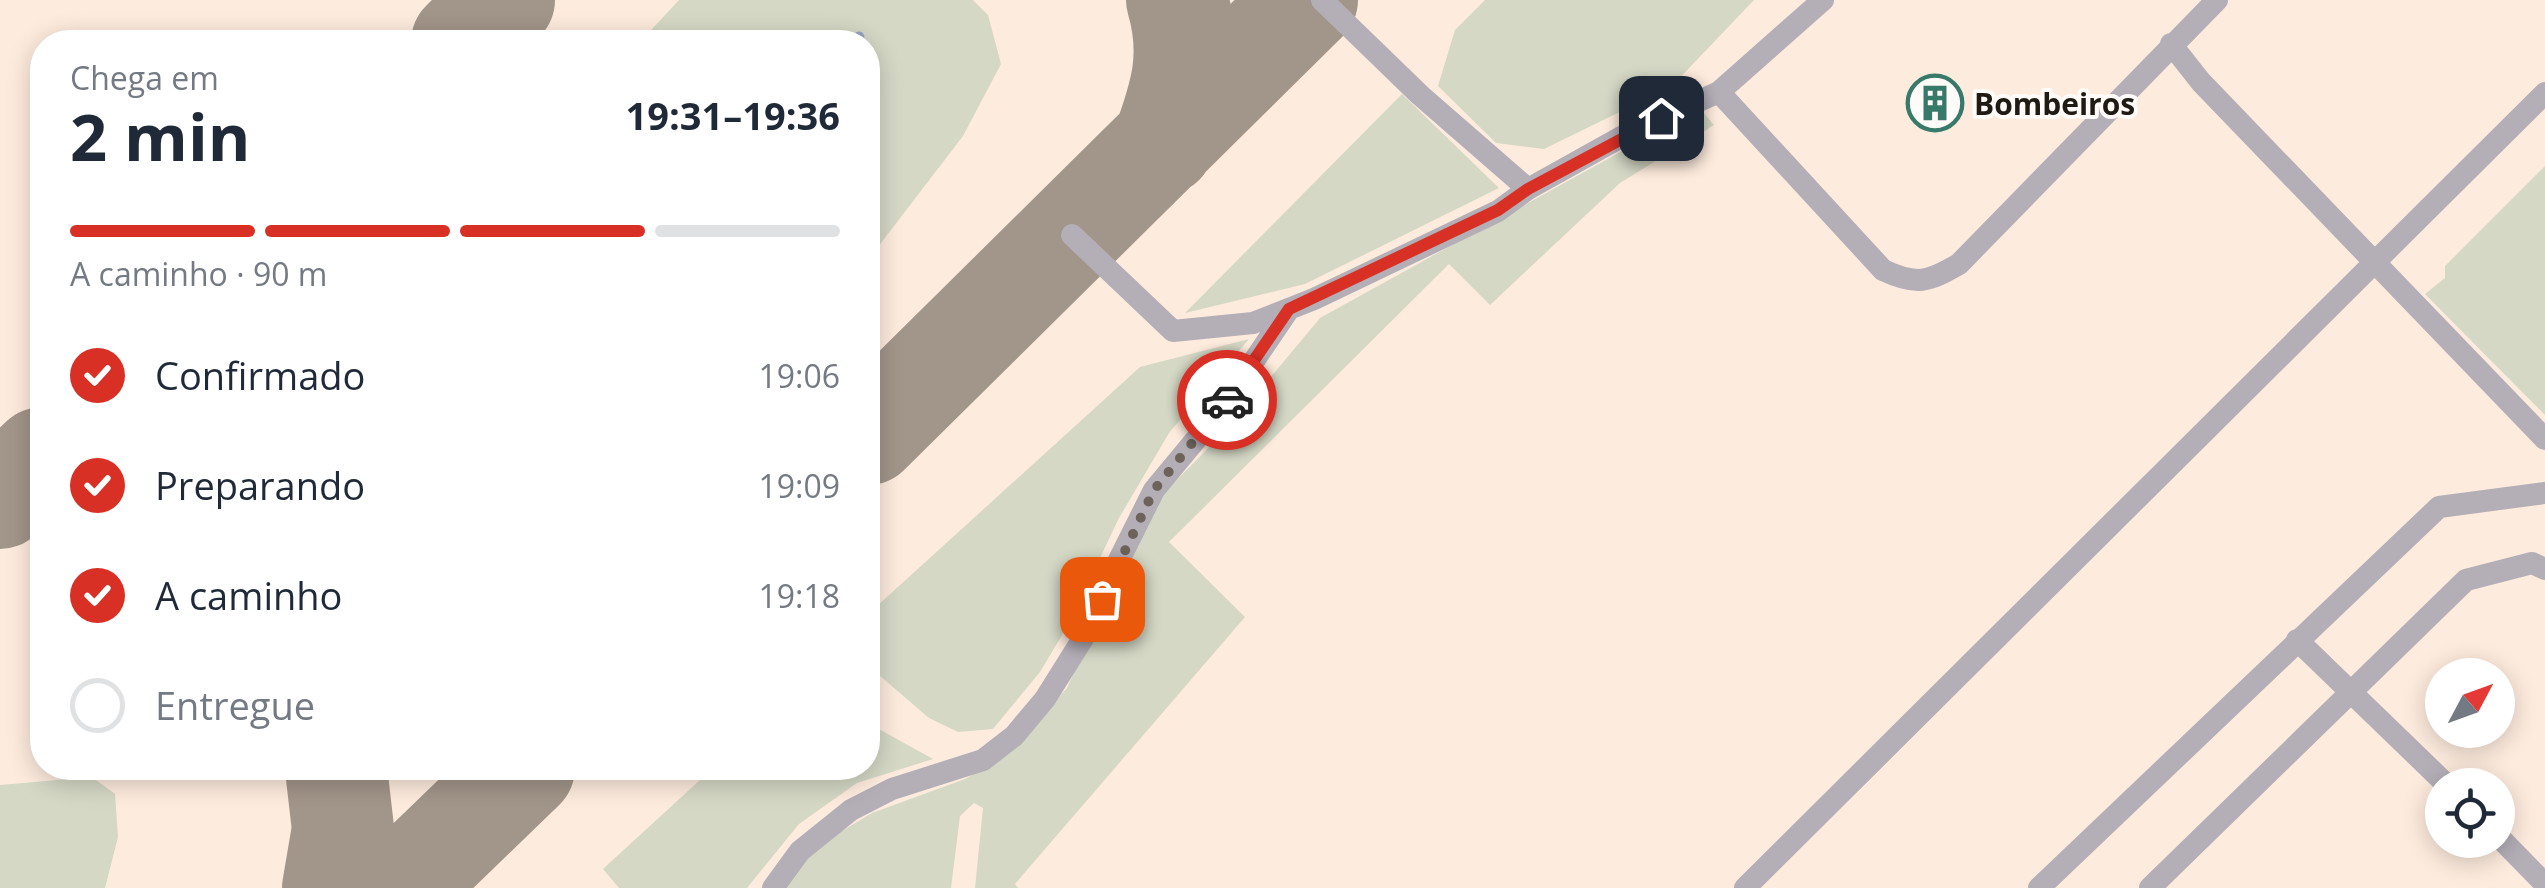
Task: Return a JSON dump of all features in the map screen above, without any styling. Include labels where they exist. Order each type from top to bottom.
[{"type":"lane","points":[[1322,0],[1420,95],[1528,189]]},
{"type":"lane","points":[[1072,234],[1173,331],[1253,322],[1289,309],[1498,210],[1632,131],[1719,92],[1823,0]]},
{"type":"lane","points":[[1719,92],[1883,270],[1905,280],[1931,280],[1959,264],[2217,0]]},
{"type":"lane","points":[[2171,44],[2201,82],[2545,439]]},
{"type":"lane","points":[[1745,888],[2545,93]]},
{"type":"lane","points":[[773,888],[800,851],[851,810],[892,789],[983,760],[1014,736],[1046,700],[1092,624],[1154,490],[1222,408],[1289,309]]},
{"type":"lane","points":[[2039,888],[2439,507],[2545,493]]},
{"type":"lane","points":[[2150,888],[2466,580],[2532,564],[2545,569]]},
{"type":"lane","points":[[2297,640],[2430,768]]},
{"type":"lane","points":[[2515,853],[2545,884]]},
{"type":"green space","points":[[679,0],[973,0],[988,15],[1001,64],[963,136],[880,244],[880,30],[651,30]]},
{"type":"green space","points":[[1485,0],[1754,0],[1671,87],[1544,149],[1496,143],[1438,86],[1455,30]]},
{"type":"green space","points":[[1402,94],[1499,188],[1305,284],[1185,313]]},
{"type":"green space","points":[[1702,111],[1714,125],[1620,183],[1490,305],[1449,264],[1169,542],[1245,617],[1015,884],[1018,888],[975,888],[983,808],[974,803],[960,816],[951,888],[778,888],[817,846],[872,813],[965,779],[1010,753],[1067,688],[1122,567],[1160,497],[1229,427],[1320,318]]},
{"type":"green space","points":[[2545,166],[2545,415],[2425,294],[2445,278],[2445,266]]},
{"type":"green space","points":[[1249,339],[1169,433],[1119,518],[1068,625],[1040,672],[993,729],[958,732],[929,718],[880,676],[880,603],[1140,367]]},
{"type":"green space","points":[[880,730],[933,759],[880,776]]},
{"type":"green space","points":[[96,780],[115,794],[118,837],[105,888],[0,888],[0,785]]},
{"type":"green space","points":[[700,780],[866,780],[799,824],[747,888],[619,888],[603,869]]},
{"type":"taxiway","points":[[474,30],[504,0]]},
{"type":"taxiway","points":[[1163,144],[1185,56],[1177,0]]},
{"type":"taxiway","points":[[880,422],[1307,0]]},
{"type":"taxiway","points":[[0,498],[30,469]]},
{"type":"taxiway","points":[[333,888],[343,829],[337,780]]},
{"type":"taxiway","points":[[400,888],[512,780]]},
{"type":"way so far","points":[[1102,599],[1154,490],[1227,400]]},
{"type":"place","name":"Bombeiros","points":[[1935,103]]},
{"type":"route","points":[[1227,400],[1289,309],[1498,210],[1528,189],[1661,118]]}]
